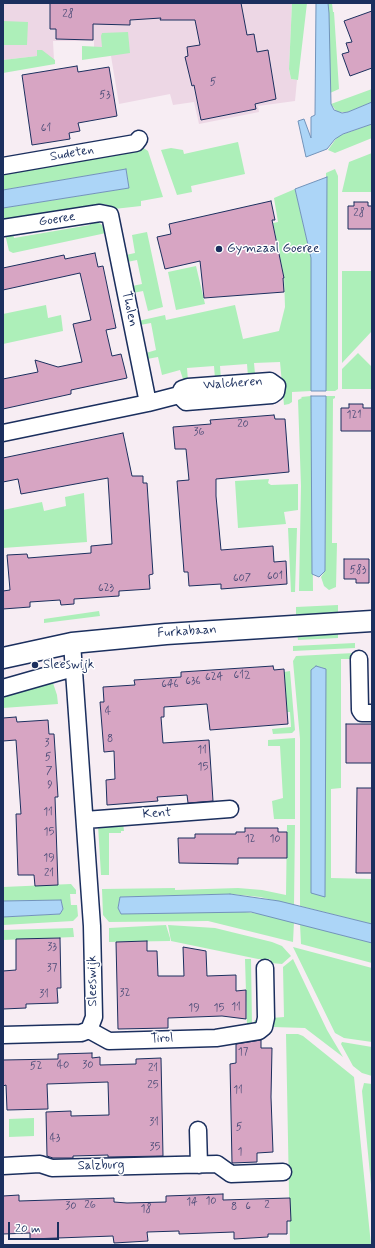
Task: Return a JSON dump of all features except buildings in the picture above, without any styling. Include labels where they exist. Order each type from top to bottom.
[{"type":"street","name":"Sudeten","points":[[3,166],[136,143],[139,139]]},
{"type":"street","name":"Goeree","points":[[3,228],[100,214],[110,215]]},
{"type":"street","name":"Tholen","points":[[110,215],[148,403]]},
{"type":"street","name":"Walcheren","points":[[3,433],[148,403],[179,395],[182,389],[188,387],[270,382],[275,384],[277,389],[275,394],[272,395],[186,402],[179,395]]},
{"type":"street","name":"Furkabaan","points":[[3,658],[72,643],[174,633],[372,621]]},
{"type":"street","name":"Sleeswijk","points":[[72,643],[91,918],[94,1017],[89,1030]]},
{"type":"street","points":[[359,658],[360,710],[362,713],[372,713]]},
{"type":"street","points":[[3,688],[73,668]]},
{"type":"street","name":"Kent","points":[[85,820],[230,809]]},
{"type":"street","name":"Tirol","points":[[89,1030],[109,1041],[216,1038],[258,1031],[264,1027],[266,1018],[265,968]]},
{"type":"street","points":[[3,1035],[81,1033],[89,1030]]},
{"type":"street","points":[[198,1130],[199,1165]]},
{"type":"street","name":"Salzburg","points":[[3,1166],[40,1164],[52,1168],[217,1164],[231,1174],[283,1172]]},
{"type":"shaded area","points":[[3,3],[292,3],[289,69],[291,79],[297,80],[295,101],[258,106],[259,112],[199,124],[194,102],[173,105],[170,94],[119,104],[111,56],[94,57],[94,41],[53,41],[54,60],[37,56],[3,60]]},
{"type":"green space","points":[[292,3],[307,3],[298,80],[291,79],[289,69]]},
{"type":"green space","points":[[328,3],[332,3],[334,12],[339,89],[330,93]]},
{"type":"green space","points":[[3,21],[28,22],[27,45],[3,45]]},
{"type":"green space","points":[[128,32],[130,53],[82,60],[82,46],[102,47],[102,33]]},
{"type":"green space","points":[[37,50],[42,50],[55,60],[55,64],[3,73],[3,60],[37,56]]},
{"type":"green space","points":[[372,89],[372,102],[348,112],[337,112],[331,104]]},
{"type":"green space","points":[[372,124],[372,138],[335,153],[328,150],[338,136]]},
{"type":"green space","points":[[238,142],[245,174],[191,186],[192,192],[177,195],[161,150],[171,148],[183,150],[184,154]]},
{"type":"green space","points":[[142,147],[148,151],[163,197],[141,201],[141,206],[114,209],[105,204],[3,222],[3,208],[129,188],[126,169],[3,190],[3,174],[135,152],[134,148]]},
{"type":"green space","points":[[372,153],[372,192],[342,192],[349,162]]},
{"type":"green space","points":[[335,169],[338,176],[338,389],[335,391],[326,391],[326,173]]},
{"type":"green space","points":[[295,189],[311,258],[311,391],[292,392],[292,402],[284,405],[280,362],[254,363],[255,374],[248,377],[247,364],[220,366],[221,379],[215,379],[214,366],[187,368],[188,381],[184,382],[180,370],[162,375],[158,357],[147,359],[146,353],[156,350],[151,323],[140,325],[138,321],[165,315],[166,320],[235,305],[243,339],[279,331],[285,307],[284,277],[273,223],[278,222],[274,198]]},
{"type":"green space","points":[[95,220],[102,225],[106,233],[13,253],[9,251],[5,234],[13,233],[14,238],[90,225],[89,221]]},
{"type":"green space","points":[[147,232],[163,307],[148,311],[143,291],[133,293],[132,286],[142,284],[137,260],[127,262],[126,255],[135,253],[132,235]]},
{"type":"green space","points":[[196,266],[205,304],[176,310],[168,272]]},
{"type":"green space","points":[[342,271],[372,271],[372,331],[342,363]]},
{"type":"green space","points":[[46,305],[48,318],[61,315],[63,331],[3,344],[3,314]]},
{"type":"green space","points":[[358,353],[372,367],[372,389],[342,389],[342,369]]},
{"type":"green space","points":[[311,396],[313,591],[299,591],[301,486],[298,400],[302,398],[301,397]]},
{"type":"green space","points":[[326,396],[335,396],[333,399],[332,543],[337,543],[336,587],[329,590],[324,586],[321,577],[325,571]]},
{"type":"green space","points":[[269,479],[268,483],[271,485],[298,484],[298,510],[284,512],[286,524],[238,528],[235,481]]},
{"type":"green space","points":[[84,493],[87,542],[3,548],[3,510],[42,502],[44,511],[66,506],[65,497]]},
{"type":"green space","points":[[288,528],[297,528],[295,592],[291,592]]},
{"type":"green space","points":[[338,605],[338,613],[296,615],[296,607]]},
{"type":"green space","points":[[99,611],[100,616],[44,623],[44,619]]},
{"type":"green space","points":[[338,632],[338,638],[298,640],[297,633]]},
{"type":"green space","points":[[355,643],[355,648],[293,651],[293,646]]},
{"type":"green space","points":[[354,653],[354,659],[341,659],[341,788],[331,789],[331,878],[372,879],[372,924],[300,906],[300,739],[293,661],[296,656]],"holes":[[[322,667],[311,893],[311,670]]]},
{"type":"green space","points":[[290,671],[295,730],[292,733],[273,734],[272,729],[291,727],[290,712],[287,712],[284,672]]},
{"type":"green space","points":[[51,677],[57,695],[58,704],[3,708],[3,692]]},
{"type":"green space","points":[[295,738],[295,819],[274,819],[272,801],[283,798],[280,746],[268,746],[268,740]]},
{"type":"green space","points":[[123,823],[124,831],[121,831],[121,833],[109,833],[109,875],[101,875],[98,825]]},
{"type":"green space","points":[[287,825],[295,825],[294,905],[260,897],[230,894],[120,897],[118,908],[121,914],[238,911],[261,914],[294,922],[293,942],[208,921],[109,922],[103,915],[102,889],[175,888],[175,890],[238,888],[262,890],[286,895]]},
{"type":"green space","points":[[71,884],[76,890],[76,894],[70,894],[71,905],[77,905],[78,916],[73,921],[3,925],[3,917],[60,914],[63,909],[61,900],[3,901],[3,887]]},
{"type":"green space","points":[[300,924],[372,943],[372,963],[301,944]]},
{"type":"green space","points":[[166,925],[170,941],[109,942],[109,928]]},
{"type":"green space","points":[[168,925],[215,928],[272,942],[282,946],[291,956],[282,964],[271,963],[270,959],[258,959],[171,941]]},
{"type":"green space","points":[[73,928],[74,937],[3,940],[3,930]]},
{"type":"green space","points":[[293,947],[372,968],[372,1042],[344,1038],[335,1033]]},
{"type":"green space","points":[[245,959],[251,959],[252,1025],[255,1020],[260,1020],[256,1026],[247,1026]]},
{"type":"green space","points":[[293,959],[327,1030],[343,1057],[305,1028],[273,1027],[272,1018],[284,1017],[283,967]]},
{"type":"green space","points":[[286,1034],[298,1034],[303,1036],[354,1077],[371,1245],[290,1245]]},
{"type":"green space","points":[[342,1042],[372,1047],[372,1076],[362,1073],[353,1066],[341,1044]]},
{"type":"green space","points":[[364,1083],[372,1084],[372,1195],[362,1091]]},
{"type":"green space","points":[[34,1118],[34,1136],[9,1137],[9,1119]]},
{"type":"water","points":[[316,3],[328,3],[331,104],[334,110],[342,113],[372,102],[372,124],[343,134],[335,139],[327,149],[306,157],[298,121],[304,119],[311,138],[311,117],[315,115]]},
{"type":"water","points":[[126,169],[129,188],[3,208],[3,190]]},
{"type":"water","points":[[327,177],[326,391],[311,391],[311,258],[295,189]]},
{"type":"water","points":[[311,396],[326,396],[325,571],[319,577],[312,574]]},
{"type":"water","points":[[316,666],[326,669],[325,897],[311,893],[311,670]]},
{"type":"water","points":[[230,894],[279,901],[372,924],[372,943],[251,912],[121,914],[118,908],[120,897]]},
{"type":"water","points":[[61,900],[63,909],[60,914],[3,917],[3,901]]},
{"type":"place","name":"Gymzaal Goeree","points":[[219,249]]},
{"type":"place","name":"Sleeswijk","points":[[35,665]]}]
